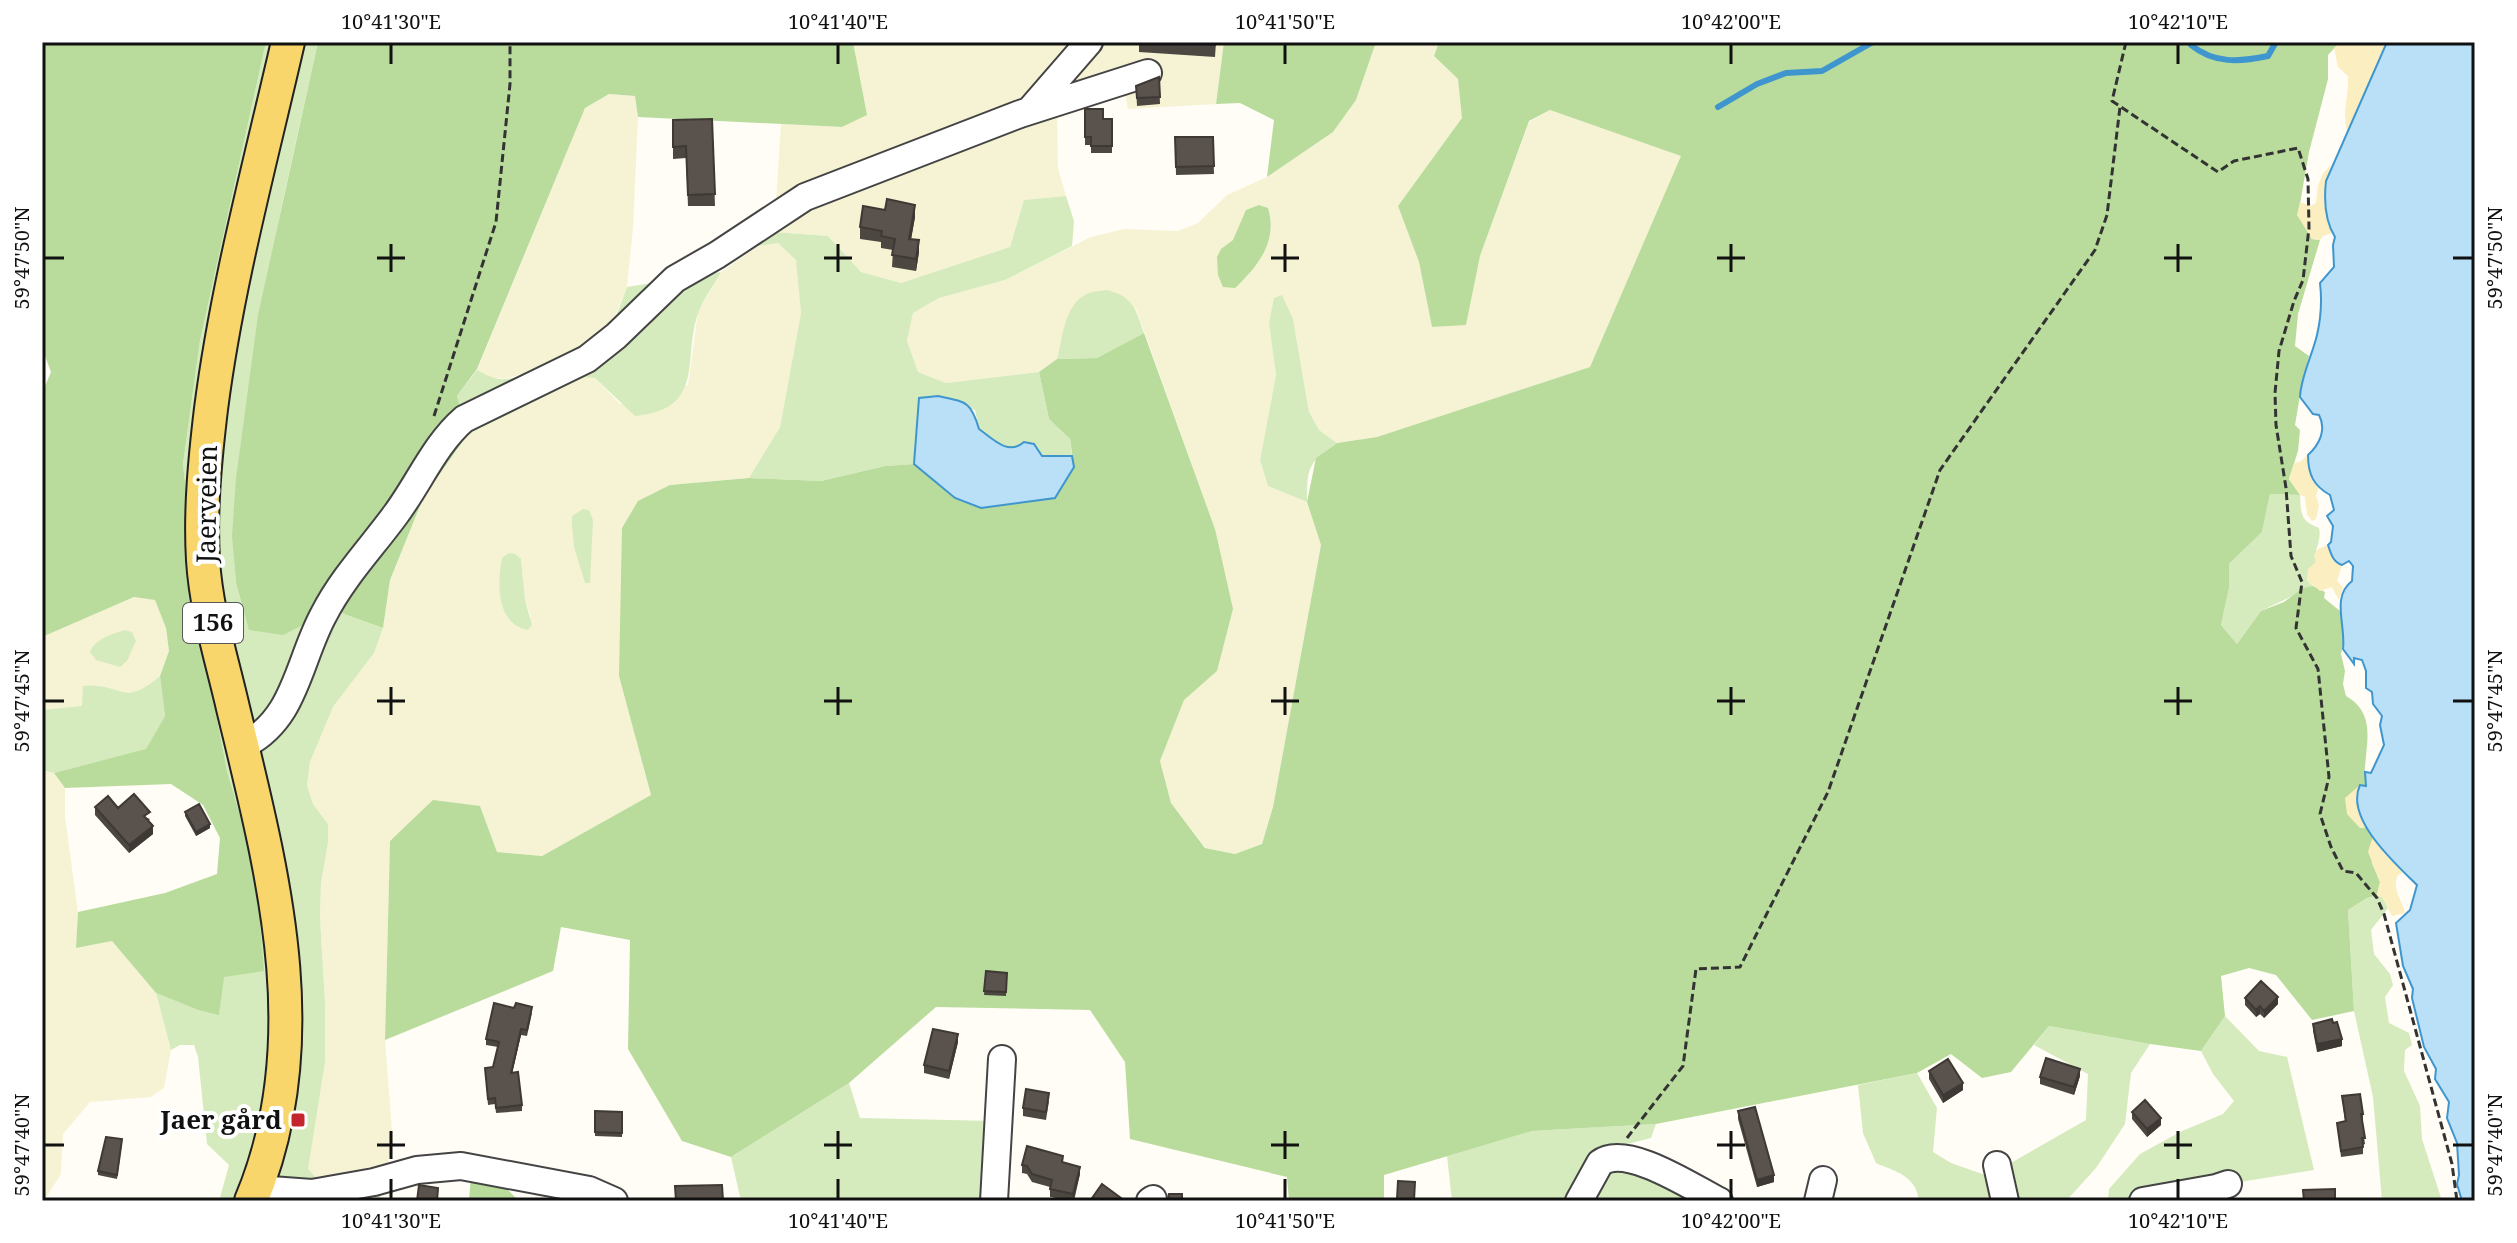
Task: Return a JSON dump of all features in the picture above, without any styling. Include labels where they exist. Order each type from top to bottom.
[{"type":"main road","name":"Jaerveien","points":[[254,1195],[280,1101],[287,1032],[285,963],[242,746],[211,615],[203,564],[202,525],[206,449],[228,299],[288,42]]},
{"type":"street","points":[[1028,113],[1089,42]]},
{"type":"street","points":[[242,746],[266,732],[289,702],[311,639],[336,592],[397,513],[449,434],[464,419],[587,359],[616,336],[675,279],[805,197],[1028,113],[1148,73]]},
{"type":"street","points":[[994,1201],[1002,1059]]},
{"type":"street","points":[[1579,1201],[1600,1163],[1612,1157],[1627,1158],[1662,1171],[1719,1201]]},
{"type":"street","points":[[1997,1165],[2005,1201]]},
{"type":"street","points":[[254,1195],[377,1191],[417,1170],[461,1166],[589,1190],[614,1201]]},
{"type":"street","points":[[2143,1201],[2228,1184]]},
{"type":"path","points":[[433,421],[496,222],[510,84],[510,42]]},
{"type":"path","points":[[2126,42],[2112,101],[2218,172],[2234,161],[2298,148],[2308,179],[2309,228],[2303,280],[2279,351],[2275,409],[2291,556],[2302,582],[2296,628],[2318,669],[2329,777],[2320,814],[2343,871],[2356,873],[2377,898],[2384,914],[2452,1164],[2457,1201]]},
{"type":"path","points":[[1612,1157],[1683,1066],[1696,969],[1740,967],[1828,792],[1940,470],[2095,250],[2107,215],[2120,107]]},
{"type":"shaded area","points":[[853,42],[1224,42],[1216,104],[1128,109],[1123,86],[1057,112],[1058,168],[1066,196],[1024,200],[1010,247],[901,283],[861,272],[828,236],[774,232],[781,124],[842,127],[866,115]]},
{"type":"shaded area","points":[[1376,42],[1439,42],[1434,56],[1458,79],[1463,118],[1398,206],[1419,262],[1432,327],[1466,324],[1480,256],[1529,122],[1550,110],[1682,156],[1590,367],[1377,437],[1337,443],[1319,430],[1309,412],[1293,319],[1269,323],[1276,375],[1260,460],[1268,486],[1307,502],[1321,545],[1273,807],[1262,844],[1235,854],[1206,848],[1171,803],[1160,761],[1184,699],[1217,671],[1215,529],[1136,309],[1061,344],[1057,359],[1039,372],[946,383],[918,372],[907,341],[913,313],[939,298],[1005,280],[1091,237],[1124,229],[1178,231],[1198,223],[1227,195],[1267,177],[1333,132],[1356,100]]},
{"type":"shaded area","points":[[609,94],[635,96],[638,117],[627,287],[613,321],[594,340],[546,368],[504,379],[488,377],[477,370],[585,108]]},
{"type":"shaded area","points":[[778,243],[797,260],[801,313],[780,427],[749,478],[670,485],[619,676],[651,795],[542,856],[497,852],[480,806],[390,840],[385,1040],[393,1143],[387,1166],[319,1181],[307,1169],[325,1062],[320,917],[328,824],[313,804],[307,785],[310,762],[333,707],[374,653],[383,628],[390,580],[424,496],[468,434],[577,377],[595,378],[620,404],[688,385],[698,312],[721,272],[758,246]],"holes":[[[521,559],[525,600],[531,617],[508,617]]]},
{"type":"shaded area","points":[[134,597],[156,600],[166,628],[169,651],[160,676],[142,692],[124,693],[98,685],[82,707],[42,710],[42,637]]},
{"type":"shaded area","points":[[42,770],[54,773],[65,788],[65,817],[78,912],[76,948],[112,941],[156,993],[171,1050],[164,1088],[151,1097],[90,1102],[63,1134],[61,1174],[44,1201]]},
{"type":"green space","points":[[42,42],[266,42],[200,341],[183,464],[206,660],[227,771],[248,842],[259,907],[264,971],[224,977],[219,1015],[156,993],[112,941],[76,948],[78,912],[165,893],[217,874],[220,838],[203,805],[171,784],[65,788],[54,773],[146,749],[165,716],[160,676],[169,651],[166,628],[155,600],[134,597],[42,637],[42,393],[51,372],[42,348]]},
{"type":"green space","points":[[266,42],[318,42],[279,220],[254,355],[236,491],[236,582],[383,628],[374,653],[333,707],[310,762],[307,785],[313,804],[328,824],[320,917],[325,1062],[308,1169],[319,1181],[387,1166],[379,1201],[219,1201],[229,1165],[207,1144],[198,1057],[194,1045],[180,1045],[171,1050],[156,993],[198,1010],[219,1014],[248,842],[227,771],[206,660],[183,464],[200,341]]},
{"type":"green space","points":[[318,42],[853,42],[867,115],[842,127],[638,117],[635,96],[609,94],[585,108],[477,369],[457,396],[468,434],[424,496],[390,580],[383,628],[333,610],[283,635],[249,630],[236,582],[232,536],[236,478],[258,315]]},
{"type":"green space","points":[[1224,42],[1376,42],[1356,100],[1333,132],[1267,177],[1274,120],[1240,103],[1216,104]]},
{"type":"green space","points":[[1439,42],[2340,42],[2328,55],[2328,79],[2309,152],[2298,215],[2312,239],[2320,240],[2298,314],[2295,346],[2309,356],[2295,425],[2300,430],[2298,451],[2289,479],[2300,495],[2270,494],[2262,532],[2229,564],[2229,588],[2221,625],[2237,644],[2261,611],[2284,602],[2303,588],[2313,586],[2325,592],[2324,598],[2340,611],[2345,635],[2341,654],[2345,671],[2343,684],[2346,696],[2361,710],[2368,737],[2366,787],[2359,785],[2360,828],[2367,827],[2373,836],[2372,863],[2380,882],[2377,895],[2348,910],[2354,1011],[2312,1020],[2276,975],[2249,968],[2221,976],[2225,1016],[2201,1051],[2049,1026],[2011,1072],[1982,1078],[1951,1054],[1917,1073],[1656,1124],[1532,1131],[1384,1175],[1384,1201],[1289,1201],[1287,1177],[1130,1139],[1125,1062],[1090,1010],[936,1007],[849,1083],[731,1157],[682,1141],[628,1049],[630,940],[561,927],[553,971],[385,1040],[390,841],[433,800],[480,806],[497,852],[542,856],[651,795],[619,676],[622,528],[638,501],[670,485],[749,478],[821,481],[885,466],[914,464],[955,498],[1074,467],[1070,439],[1049,419],[1039,372],[1057,359],[1097,358],[1144,333],[1215,529],[1233,609],[1217,671],[1184,700],[1160,761],[1171,803],[1205,848],[1235,854],[1262,844],[1273,807],[1321,545],[1307,502],[1316,458],[1337,443],[1377,437],[1590,367],[1681,156],[1550,110],[1529,121],[1480,256],[1466,325],[1432,327],[1419,262],[1398,206],[1462,118],[1458,79],[1434,56]]},
{"type":"green space","points":[[1066,196],[1074,221],[1072,246],[1005,280],[939,298],[913,313],[907,341],[918,372],[946,383],[1039,372],[1049,419],[1070,439],[1072,456],[1042,456],[1034,444],[1024,442],[1018,446],[1007,446],[979,429],[975,410],[919,398],[914,464],[885,466],[821,481],[749,478],[780,427],[801,313],[796,260],[778,243],[758,246],[774,232],[828,236],[861,272],[901,283],[1010,247],[1024,200]]},
{"type":"green space","points":[[1259,205],[1268,208],[1270,220],[1264,252],[1235,288],[1223,287],[1218,275],[1217,257],[1221,249],[1233,240],[1246,210]]},
{"type":"green space","points":[[721,272],[699,311],[688,378],[683,392],[673,403],[658,411],[635,416],[595,378],[577,377],[468,434],[457,396],[477,370],[494,378],[506,379],[549,366],[605,331],[615,317],[627,287]]},
{"type":"green space","points":[[1107,290],[1128,300],[1144,333],[1097,358],[1057,359],[1073,305],[1087,294]]},
{"type":"green space","points":[[1282,295],[1293,319],[1309,412],[1319,430],[1337,443],[1311,467],[1307,502],[1268,486],[1260,460],[1276,375],[1269,323],[1274,298]]},
{"type":"green space","points":[[2270,494],[2300,495],[2303,516],[2308,523],[2319,528],[2316,562],[2307,580],[2313,586],[2261,611],[2237,644],[2221,625],[2229,588],[2229,564],[2262,532]]},
{"type":"green space","points":[[583,509],[589,510],[593,520],[590,583],[585,583],[574,547],[572,516]]},
{"type":"green space","points":[[509,553],[521,559],[525,600],[532,625],[528,630],[510,620],[501,601],[499,579],[502,558]]},
{"type":"green space","points":[[124,630],[132,632],[136,641],[127,661],[120,667],[96,660],[90,652],[96,643]]},
{"type":"green space","points":[[160,676],[165,716],[146,750],[54,773],[42,770],[42,710],[82,706],[83,686],[106,687],[129,693],[147,686]]},
{"type":"green space","points":[[2377,895],[2383,898],[2388,908],[2371,930],[2374,954],[2390,974],[2393,985],[2385,997],[2389,1023],[2409,1033],[2412,1045],[2405,1050],[2404,1071],[2420,1106],[2422,1139],[2442,1201],[2382,1201],[2373,1097],[2354,1011],[2348,910]]},
{"type":"green space","points":[[2225,1016],[2259,1051],[2287,1057],[2314,1170],[2108,1201],[2109,1189],[2140,1154],[2182,1131],[2223,1114],[2234,1101],[2213,1074],[2201,1051]]},
{"type":"green space","points":[[2049,1026],[2150,1044],[2131,1073],[2125,1124],[2096,1168],[2066,1201],[1919,1201],[1910,1180],[1876,1163],[1863,1133],[1858,1085],[1917,1073],[1937,1108],[1933,1152],[1951,1163],[1988,1176],[2086,1120],[2088,1074],[2034,1045]]},
{"type":"green space","points":[[849,1083],[860,1118],[992,1121],[986,1201],[741,1201],[731,1157]]},
{"type":"green space","points":[[1656,1124],[1651,1138],[1612,1148],[1620,1167],[1698,1201],[1452,1201],[1447,1156],[1532,1131]]},
{"type":"green space","points":[[471,1175],[504,1186],[519,1201],[469,1201]]},
{"type":"sand","points":[[2340,42],[2387,42],[2347,131],[2348,76],[2338,67],[2334,48]]},
{"type":"sand","points":[[2331,165],[2326,199],[2332,233],[2320,240],[2312,239],[2297,215],[2300,202],[2311,206],[2316,203],[2323,173]]},
{"type":"sand","points":[[2308,455],[2310,473],[2318,489],[2316,496],[2319,505],[2316,519],[2312,521],[2307,514],[2305,497],[2300,495],[2289,479],[2294,463]]},
{"type":"sand","points":[[2328,545],[2332,558],[2342,565],[2337,581],[2343,587],[2339,600],[2332,587],[2320,591],[2307,580],[2308,569],[2316,562],[2314,555],[2318,549]]},
{"type":"sand","points":[[2360,785],[2357,799],[2367,827],[2360,828],[2347,814],[2345,798]]},
{"type":"sand","points":[[2373,836],[2403,873],[2398,875],[2396,885],[2405,913],[2392,916],[2383,898],[2377,895],[2380,882],[2368,852]]},
{"type":"water","points":[[2387,42],[2475,42],[2475,1201],[2462,1201],[2457,1184],[2457,1143],[2447,1118],[2449,1102],[2435,1079],[2436,1069],[2424,1047],[2412,998],[2413,989],[2403,966],[2396,923],[2410,910],[2417,885],[2375,841],[2359,812],[2357,798],[2360,785],[2366,786],[2365,772],[2371,773],[2384,745],[2380,725],[2382,716],[2373,704],[2372,692],[2366,688],[2366,671],[2362,660],[2354,658],[2354,664],[2343,649],[2341,603],[2342,595],[2352,581],[2353,566],[2349,561],[2342,565],[2336,562],[2328,545],[2333,526],[2327,516],[2334,510],[2330,495],[2313,479],[2308,462],[2308,455],[2321,437],[2322,426],[2319,415],[2313,414],[2300,397],[2318,329],[2320,283],[2334,267],[2335,237],[2326,210],[2326,181]]},
{"type":"water","points":[[938,396],[966,404],[979,429],[1006,447],[1024,442],[1034,444],[1042,456],[1072,456],[1074,467],[1055,498],[981,508],[955,498],[914,464],[919,398]]},
{"type":"building","points":[[1164,42],[1215,42],[1215,45]]},
{"type":"building","points":[[1159,77],[1160,97],[1137,98],[1136,86]]},
{"type":"building","points":[[1085,109],[1103,109],[1103,119],[1112,119],[1112,146],[1091,146],[1091,137],[1085,137]]},
{"type":"building","points":[[712,119],[715,194],[688,195],[686,146],[673,147],[673,120]]},
{"type":"building","points":[[1175,137],[1213,137],[1214,166],[1176,167]]},
{"type":"building","points":[[887,199],[915,205],[909,239],[919,240],[916,259],[892,255],[895,239],[881,236],[882,231],[860,227],[863,206],[885,210]]},
{"type":"building","points":[[134,794],[150,812],[144,816],[153,826],[129,845],[95,807],[108,796],[118,808]]},
{"type":"building","points":[[199,804],[210,824],[196,832],[185,812]]},
{"type":"building","points":[[986,971],[1007,973],[1006,992],[984,991]]},
{"type":"building","points":[[2261,981],[2278,997],[2264,1011],[2260,1006],[2256,1010],[2245,998]]},
{"type":"building","points":[[494,1003],[514,1008],[516,1003],[532,1007],[527,1030],[521,1029],[511,1073],[518,1072],[522,1105],[496,1108],[495,1098],[488,1099],[485,1068],[493,1067],[499,1042],[486,1039]]},
{"type":"building","points":[[2332,1019],[2333,1023],[2337,1022],[2342,1039],[2317,1044],[2313,1024]]},
{"type":"building","points":[[933,1029],[958,1034],[949,1071],[924,1065]]},
{"type":"building","points":[[2046,1058],[2080,1069],[2074,1087],[2040,1077]]},
{"type":"building","points":[[1948,1059],[1963,1083],[1943,1095],[1929,1071]]},
{"type":"building","points":[[1026,1089],[1049,1093],[1046,1112],[1023,1108]]},
{"type":"building","points":[[2360,1094],[2365,1138],[2362,1138],[2363,1147],[2341,1151],[2337,1123],[2346,1121],[2342,1096]]},
{"type":"building","points":[[2145,1100],[2161,1118],[2147,1129],[2132,1112]]},
{"type":"building","points":[[1755,1107],[1774,1175],[1757,1180],[1738,1111]]},
{"type":"building","points":[[595,1111],[622,1112],[622,1133],[595,1132]]},
{"type":"building","points":[[106,1137],[122,1139],[117,1175],[98,1171]]},
{"type":"building","points":[[1027,1146],[1063,1156],[1062,1162],[1080,1167],[1073,1194],[1050,1189],[1052,1180],[1032,1174],[1027,1166],[1022,1165]]},
{"type":"building","points":[[1398,1181],[1415,1182],[1414,1200],[1397,1199]]},
{"type":"building","points":[[1102,1184],[1121,1198],[1119,1201],[1090,1201]]},
{"type":"building","points":[[419,1185],[438,1188],[437,1201],[417,1201]]},
{"type":"building","points":[[722,1185],[723,1201],[676,1201],[675,1186]]},
{"type":"building","points":[[2335,1189],[2335,1201],[2304,1201],[2303,1190]]},
{"type":"building","points":[[1169,1194],[1182,1194],[1182,1201],[1168,1201]]},
{"type":"waterway","points":[[1718,107],[1757,84],[1786,73],[1822,71],[1873,42]]},
{"type":"waterway","points":[[2192,42],[2191,45],[2209,56],[2237,60],[2268,56],[2276,42]]},
{"type":"place","name":"Jaer gård","points":[[298,1120]]}]
